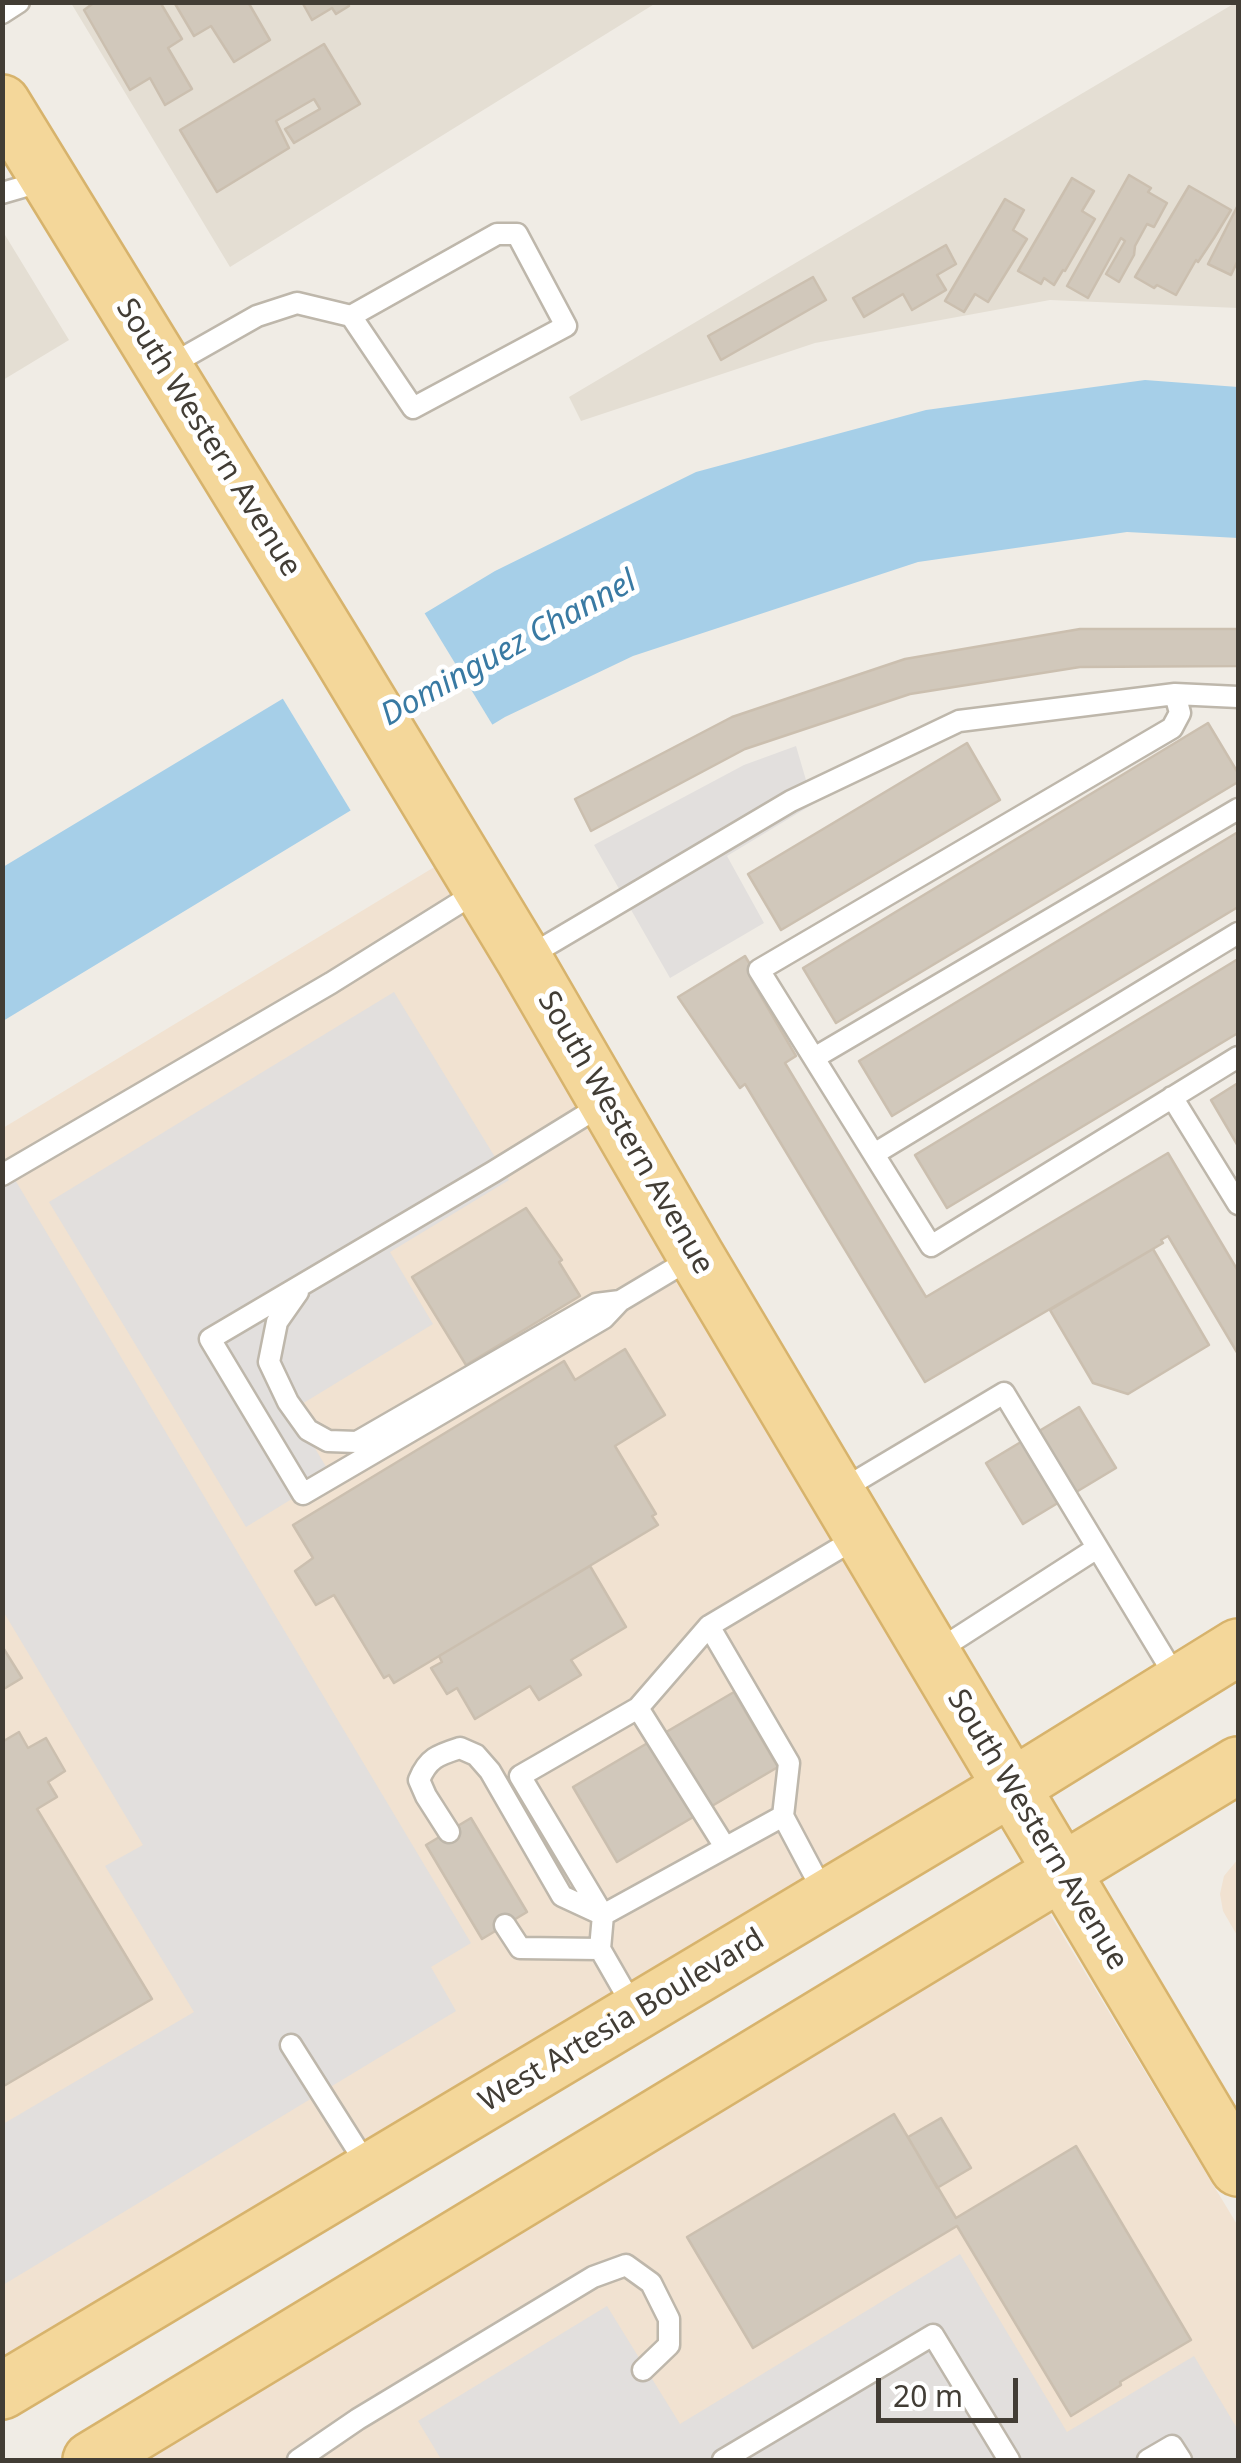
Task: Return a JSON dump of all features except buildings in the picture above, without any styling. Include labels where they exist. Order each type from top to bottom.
[{"type":"main road","name":"South Western Avenue","points":[[2,103],[26,186],[165,368],[482,889],[1238,2168]]},
{"type":"main road","name":"West Artesia Boulevard","points":[[2,2391],[1012,1788],[1238,1647]]},
{"type":"main road","points":[[91,2460],[1238,1765]]},
{"type":"lane","points":[[2,13],[19,2]]},
{"type":"lane","points":[[165,368],[258,316],[296,303],[351,316],[497,234],[517,234],[566,326],[413,408],[351,316]]},
{"type":"lane","points":[[524,960],[790,801],[959,721],[1175,694],[1238,697]]},
{"type":"lane","points":[[1175,694],[1180,713],[1172,728],[759,970],[931,1246],[1238,1056]]},
{"type":"lane","points":[[814,1058],[1238,809]]},
{"type":"lane","points":[[2,1174],[332,983],[482,889]]},
{"type":"lane","points":[[874,1154],[1238,933]]},
{"type":"lane","points":[[1172,1098],[1236,1192]]},
{"type":"lane","points":[[607,1102],[210,1339],[304,1494],[604,1318],[620,1301],[696,1256]]},
{"type":"lane","points":[[302,1285],[277,1322],[270,1362],[288,1402],[308,1430],[328,1440],[357,1442],[596,1304],[620,1301]]},
{"type":"lane","points":[[636,2012],[600,1948],[602,1915],[520,1776],[638,1708],[708,1626],[1004,1393],[1179,1683]]},
{"type":"lane","points":[[932,1654],[1097,1548]]},
{"type":"lane","points":[[708,1626],[789,1763],[784,1816],[826,1899]]},
{"type":"lane","points":[[638,1708],[724,1848]]},
{"type":"lane","points":[[449,1832],[419,1780],[426,1764],[460,1748],[476,1755],[490,1771],[562,1896],[602,1915]]},
{"type":"lane","points":[[602,1915],[784,1816]]},
{"type":"lane","points":[[505,1925],[520,1948],[600,1948]]},
{"type":"lane","points":[[291,2045],[370,2171]]},
{"type":"lane","points":[[298,2460],[593,2277],[626,2265],[651,2283],[669,2319],[669,2344],[644,2370]]},
{"type":"lane","points":[[723,2460],[933,2335],[1009,2460]]},
{"type":"lane","points":[[1148,2460],[1172,2446],[1181,2460]]},
{"type":"shaded area","points":[[71,3],[656,3],[230,267]]},
{"type":"shaded area","points":[[1235,3],[1238,308],[1050,300],[815,343],[581,421],[569,397]]},
{"type":"shaded area","points":[[2,230],[69,340],[3,380],[2,380]]},
{"type":"shaded area","points":[[796,746],[813,804],[727,856],[764,923],[670,978],[594,845],[744,765]]},
{"type":"shaded area","points":[[441,863],[990,1782],[3,2379],[3,1128]]},
{"type":"shaded area","points":[[394,992],[509,1180],[390,1252],[433,1324],[292,1410],[331,1475],[246,1527],[49,1202]]},
{"type":"shaded area","points":[[2,1158],[471,1943],[431,1967],[456,2011],[3,2285],[3,2124],[194,2012],[105,1866],[143,1845],[3,1611]]},
{"type":"shaded area","points":[[1238,1859],[1238,1937],[1223,1911],[1220,1894],[1224,1876]]},
{"type":"shaded area","points":[[1048,1911],[1238,2226],[1238,2460],[142,2460]]},
{"type":"shaded area","points":[[960,2254],[1067,2432],[1194,2356],[1238,2430],[1238,2460],[439,2460],[418,2421],[607,2306],[680,2424]]},
{"type":"water","name":"Dominguez Channel","points":[[1145,380],[1238,387],[1238,538],[1127,532],[918,562],[633,656],[505,717],[3,1021],[3,867],[495,571],[696,472],[926,410]]},
{"type":"pier","points":[[422,609],[495,729],[354,816],[280,694]]}]
